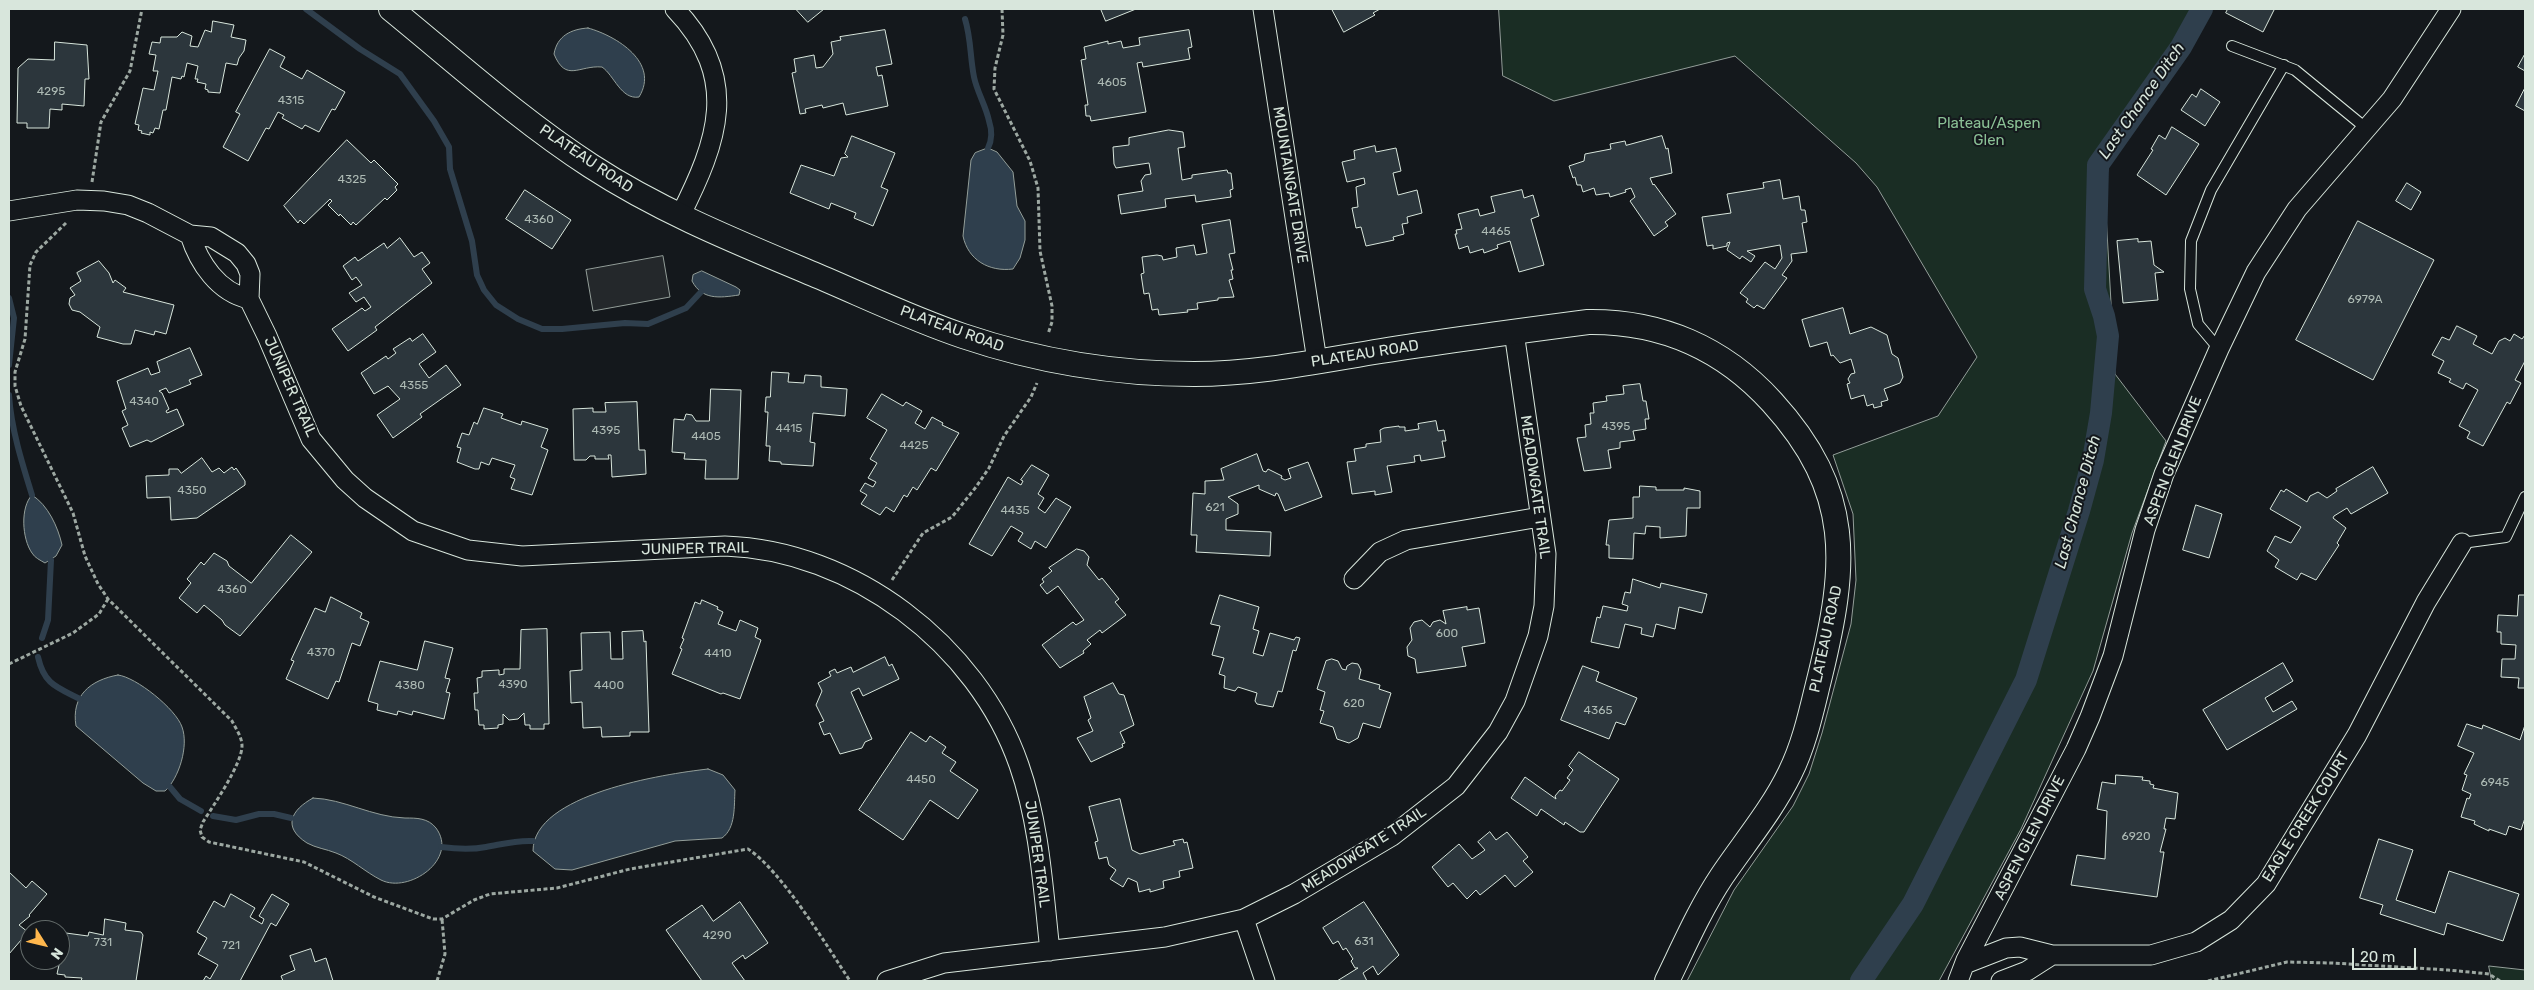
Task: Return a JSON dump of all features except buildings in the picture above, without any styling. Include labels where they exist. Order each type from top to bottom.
[{"type":"street","name":"PLATEAU ROAD","points":[[391,9],[552,138],[591,166],[680,216],[721,236],[930,323],[994,346],[1051,360],[1118,370],[1193,374],[1242,372],[1588,322],[1613,322],[1674,334],[1705,348],[1749,380],[1786,418],[1818,466],[1830,498],[1839,543],[1836,607],[1809,720],[1799,752],[1780,792],[1722,876],[1701,912],[1667,981]]},
{"type":"street","points":[[675,9],[687,22],[700,42],[715,79],[718,116],[710,151],[680,216]]},
{"type":"street","name":"MOUNTAINGATE DRIVE","points":[[1263,9],[1317,361]]},
{"type":"street","name":"ASPEN GLEN DRIVE","points":[[1961,973],[2076,749],[2103,685],[2145,530],[2159,490],[2219,349],[2270,249],[2297,210],[2367,129],[2412,71],[2451,9]]},
{"type":"street","name":"JUNIPER TRAIL","points":[[9,211],[84,200],[128,205],[172,224],[190,235],[211,237],[237,253],[246,264],[250,274],[249,299],[267,336],[302,421],[316,445],[344,480],[365,498],[413,531],[468,550],[522,556],[751,546],[797,557],[830,569],[880,596],[934,637],[952,655],[995,714],[1008,739],[1024,778],[1036,823],[1050,951]]},
{"type":"street","points":[[190,235],[201,261],[210,274],[224,288],[239,297],[249,299]]},
{"type":"street","name":"MEADOWGATE TRAIL","points":[[888,981],[944,963],[1165,937],[1244,919],[1294,894],[1392,836],[1456,786],[1479,760],[1498,732],[1515,701],[1538,636],[1546,576],[1546,554],[1514,332]]},
{"type":"street","points":[[1354,578],[1380,552],[1406,540],[1540,517]]},
{"type":"street","name":"EAGLE CREEK COURT","points":[[1961,973],[2006,948],[2020,947],[2052,955],[2130,957],[2151,955],[2196,942],[2213,932],[2249,904],[2266,884],[2371,712],[2426,602],[2462,543]]},
{"type":"street","points":[[1244,919],[1265,981]]},
{"type":"street","points":[[2001,981],[2027,971],[2052,955]]},
{"type":"lane","points":[[2232,46],[2295,70],[2367,129]]},
{"type":"lane","points":[[2219,349],[2198,324],[2190,289],[2191,241],[2211,190],[2284,65]]},
{"type":"lane","points":[[2462,543],[2506,537],[2525,498]]},
{"type":"path","points":[[142,9],[130,71],[101,122],[93,179],[84,200],[70,220],[36,252],[30,265],[25,339],[15,372],[15,386],[20,406],[73,513],[85,556],[98,584],[108,599],[178,665],[232,722],[240,735],[242,746],[239,759],[203,822],[200,830],[202,837],[209,842],[304,862],[374,897],[433,919],[442,919],[474,900],[490,894],[558,888],[630,869],[748,849],[758,855],[770,868],[823,939],[850,981]]},
{"type":"path","points":[[1002,9],[1003,35],[995,68],[994,89],[1030,161],[1038,188],[1040,250],[1052,306],[1052,322],[1048,334]]},
{"type":"path","points":[[880,596],[923,533],[952,517],[976,487],[989,468],[1004,436],[1031,397],[1037,383]]},
{"type":"path","points":[[9,664],[73,633],[99,614],[108,599]]},
{"type":"path","points":[[437,981],[445,954],[442,919]]},
{"type":"path","points":[[2208,981],[2246,970],[2296,962],[2489,974],[2500,981]]},
{"type":"green space","name":"Plateau/Aspen Glen","points":[[1499,9],[2212,9],[2201,31],[2114,157],[2108,168],[2105,196],[2115,374],[2166,441],[2132,533],[2093,671],[2021,829],[1939,981],[1687,981],[1734,890],[1793,806],[1809,774],[1822,733],[1851,624],[1856,580],[1853,514],[1833,455],[1938,416],[1977,357],[1877,187],[1856,163],[1735,56],[1554,101],[1503,76]]},
{"type":"green space","points":[[2489,966],[2525,970],[2525,981],[2492,981]]},
{"type":"shaded area","points":[[663,256],[670,297],[593,311],[586,270]]},
{"type":"water","points":[[588,28],[611,37],[622,44],[640,62],[644,73],[644,85],[639,97],[627,95],[602,67],[574,71],[563,68],[559,63],[554,54],[558,42],[571,32]]},
{"type":"water","points":[[988,148],[997,152],[1013,172],[1017,206],[1025,221],[1025,240],[1020,258],[1013,269],[996,268],[981,263],[970,252],[963,236],[971,160],[975,153]]},
{"type":"water","points":[[702,271],[736,287],[740,290],[739,295],[718,297],[701,292],[692,281],[693,275]]},
{"type":"water","points":[[32,495],[43,504],[52,517],[62,545],[56,556],[45,563],[36,558],[32,553],[24,532],[24,515],[28,500]]},
{"type":"water","points":[[118,675],[135,681],[164,703],[182,727],[184,743],[181,761],[175,778],[165,791],[156,791],[143,783],[76,726],[75,715],[77,706],[85,691],[99,681]]},
{"type":"water","points":[[708,769],[723,775],[735,790],[732,823],[727,834],[722,838],[675,841],[572,870],[555,869],[533,851],[539,831],[554,815],[577,801],[604,790],[633,782]]},
{"type":"water","points":[[313,798],[336,801],[381,815],[426,820],[436,828],[441,840],[441,851],[436,862],[428,871],[417,878],[405,882],[392,883],[381,880],[342,856],[310,845],[294,831],[292,819],[299,808]]},
{"type":"waterway","points":[[306,9],[360,49],[400,74],[434,121],[449,147],[450,169],[472,241],[477,275],[484,290],[496,305],[518,319],[542,329],[625,323],[648,324],[686,308],[701,292]]},
{"type":"waterway","name":"Last Chance Ditch","points":[[1861,981],[1913,904],[2026,680],[2079,511],[2093,460],[2101,413],[2108,336],[2095,289],[2098,165],[2181,47],[2202,9]]},
{"type":"waterway","points":[[965,19],[974,77],[991,128],[988,148]]},
{"type":"waterway","points":[[9,298],[14,318],[9,365]]},
{"type":"waterway","points":[[9,395],[15,433],[32,495]]},
{"type":"waterway","points":[[42,638],[48,620],[51,560]]},
{"type":"waterway","points":[[38,657],[44,673],[52,684],[80,699]]},
{"type":"waterway","points":[[170,787],[180,799],[201,811]]},
{"type":"waterway","points":[[213,816],[236,820],[259,814],[274,814],[291,818]]},
{"type":"waterway","points":[[441,847],[475,849],[533,841]]}]
